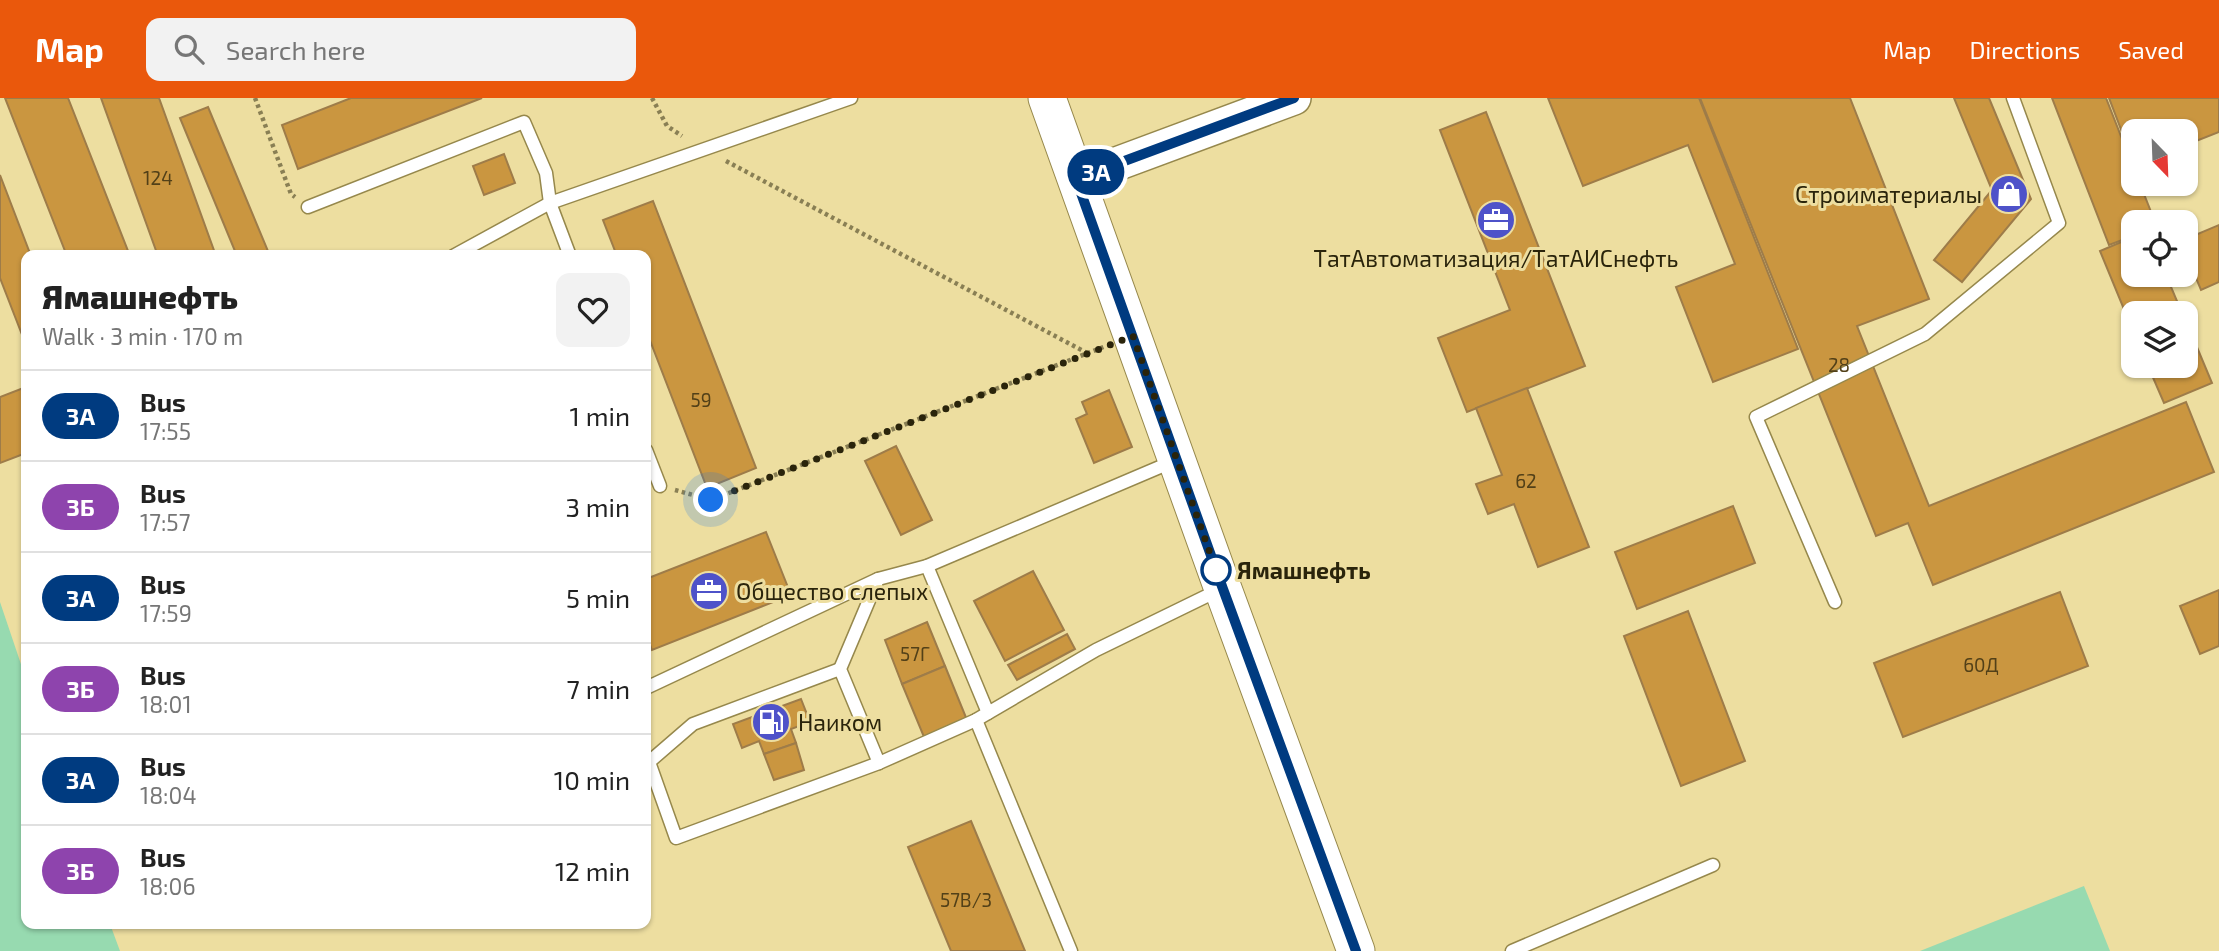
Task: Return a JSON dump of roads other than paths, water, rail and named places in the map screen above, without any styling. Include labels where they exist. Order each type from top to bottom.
[{"type":"main road","points":[[1047,98],[1356,951]]},
{"type":"street","points":[[1076,179],[1294,98]]},
{"type":"lane","points":[[464,250],[550,203],[851,98]]},
{"type":"lane","points":[[1835,602],[1756,416],[1925,334],[2059,223],[2013,98]]},
{"type":"lane","points":[[308,207],[524,122],[546,173],[550,203],[568,250]]},
{"type":"lane","points":[[651,686],[878,579],[927,566],[1177,459]]},
{"type":"lane","points":[[651,463],[660,486]]},
{"type":"lane","points":[[927,566],[988,713]]},
{"type":"lane","points":[[878,579],[840,669],[879,762]]},
{"type":"lane","points":[[651,767],[677,838],[879,762],[976,720],[1096,650],[1223,589]]},
{"type":"lane","points":[[651,760],[693,723],[840,669]]},
{"type":"lane","points":[[976,720],[1071,951]]},
{"type":"lane","points":[[1512,951],[1713,865]]},
{"type":"place","name":"Строиматериалы","points":[[2009,194]]},
{"type":"place","name":"ТатАвтоматизация/ТатАИСнефть","points":[[1496,220]]},
{"type":"place","name":"Ямашнефть","points":[[1216,570]]},
{"type":"place","name":"Общество слепых","points":[[709,591]]},
{"type":"place","name":"Наиком","points":[[771,722]]}]
